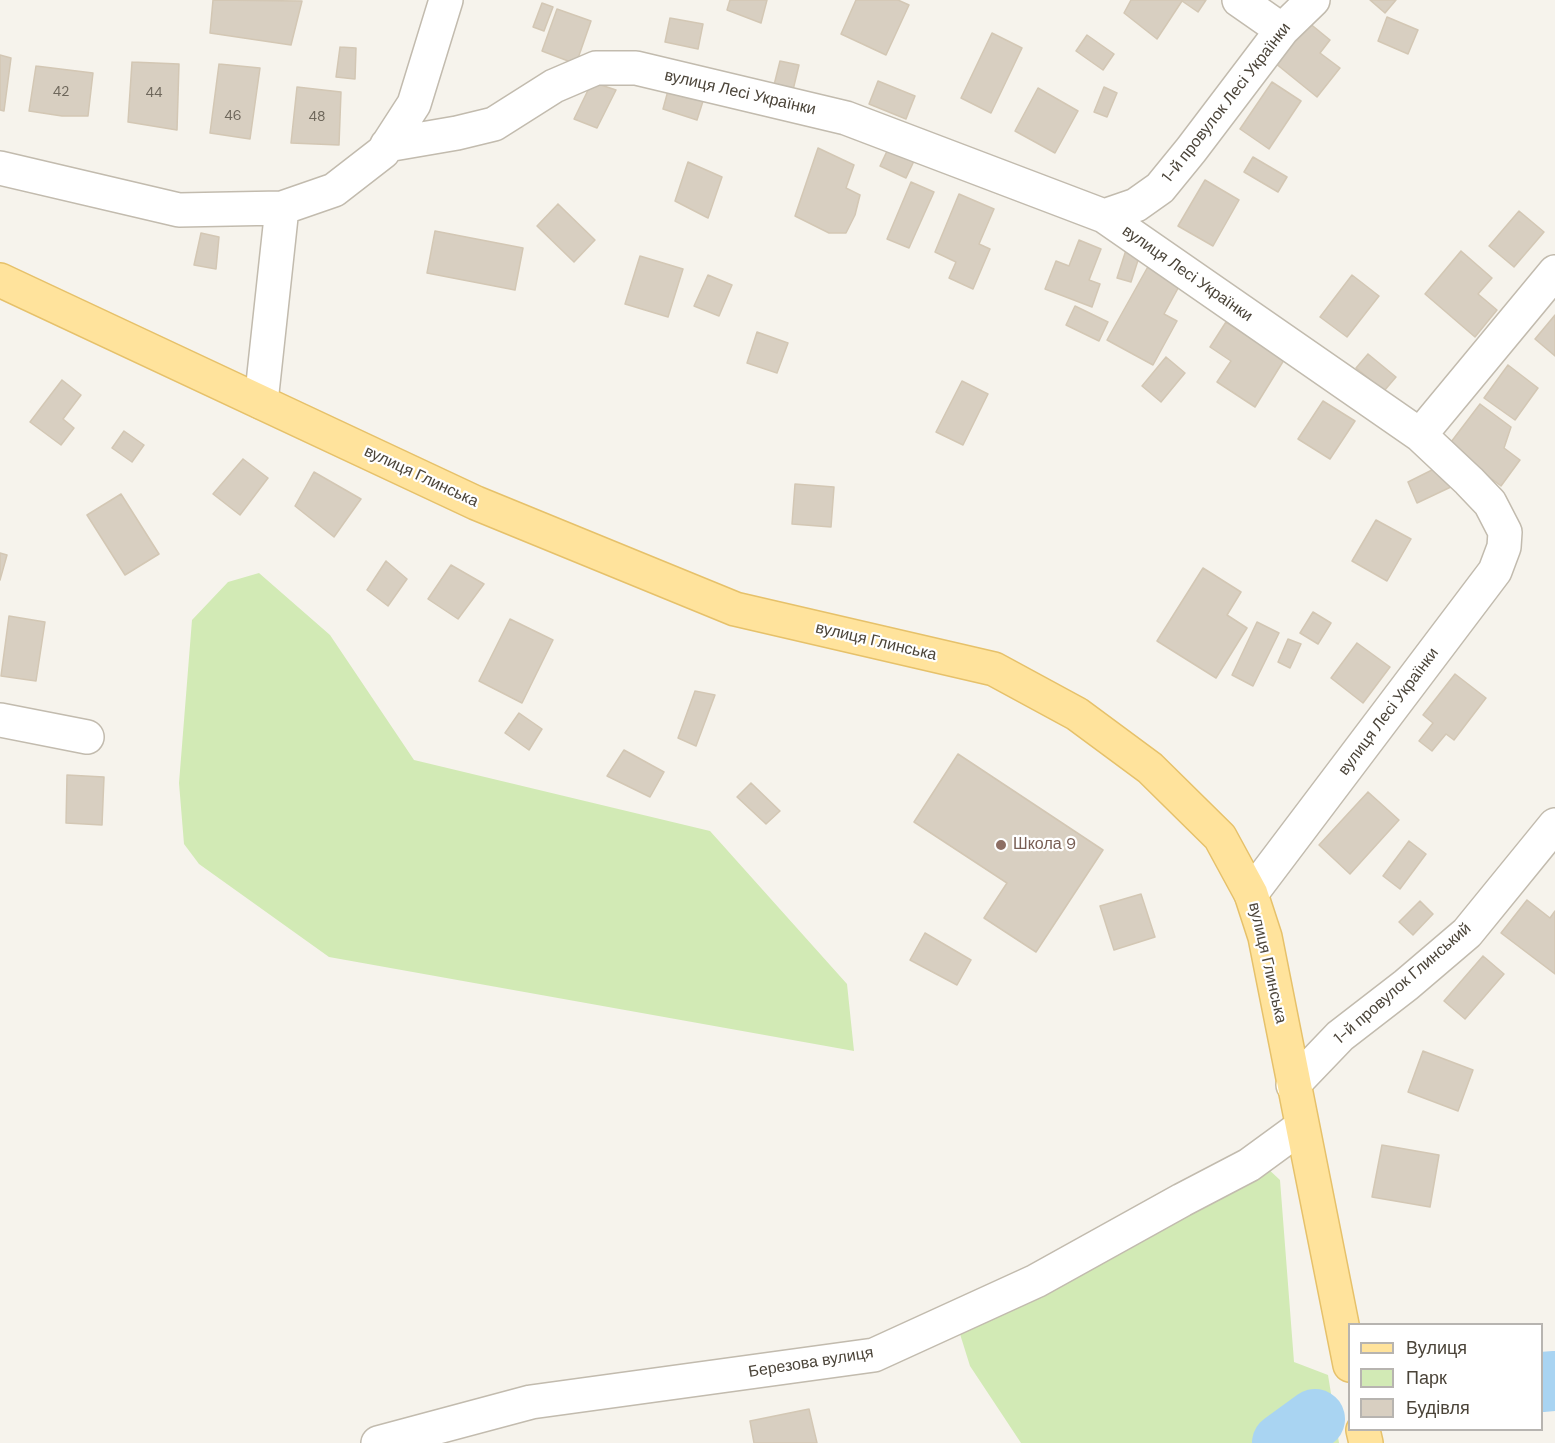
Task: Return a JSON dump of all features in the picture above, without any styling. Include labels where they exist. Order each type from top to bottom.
[{"type":"main road","name":"вулиця Глинська","points":[[0,280],[476,503],[735,609],[994,669],[1077,714],[1150,768],[1220,837],[1251,894],[1264,937],[1348,1355]]},
{"type":"street","points":[[0,168],[179,210],[282,208],[333,190],[383,152],[414,104],[446,0]]},
{"type":"street","points":[[1239,0],[1282,30]]},
{"type":"street","name":"1-й провулок Лесі Українки","points":[[1104,216],[1136,205],[1160,188],[1282,30],[1313,0]]},
{"type":"street","name":"вулиця Лесі Українки","points":[[387,145],[457,134],[494,124],[554,86],[596,68],[636,68],[846,118],[1104,216],[1420,435],[1490,503],[1505,531],[1504,547],[1495,571],[1251,894]]},
{"type":"street","points":[[261,402],[282,208]]},
{"type":"street","points":[[1420,435],[1555,272]]},
{"type":"street","points":[[0,720],[87,737]]},
{"type":"street","name":"1-й провулок Глинський","points":[[1293,1085],[1340,1036],[1406,985],[1467,933],[1555,825]]},
{"type":"street","name":"Березова вулиця","points":[[378,1443],[531,1402],[874,1355],[1036,1281],[1249,1165],[1301,1127]]},
{"type":"green space","points":[[259,573],[330,635],[414,760],[710,831],[847,984],[854,1051],[329,957],[199,864],[184,844],[179,783],[192,620],[228,582]]},
{"type":"green space","points":[[1265,1166],[1280,1180],[1294,1362],[1328,1375],[1339,1443],[1021,1443],[970,1366],[955,1318]]},
{"type":"building","points":[[213,0],[302,1],[291,45],[210,33]]},
{"type":"building","points":[[730,0],[767,0],[761,23],[727,10]]},
{"type":"building","points":[[856,0],[898,0],[909,5],[886,55],[841,34]]},
{"type":"building","points":[[1131,0],[1206,0],[1198,12],[1182,1],[1157,39],[1124,13]]},
{"type":"building","points":[[1370,0],[1396,0],[1385,13]]},
{"type":"building","points":[[542,3],[553,7],[544,31],[533,27]]},
{"type":"building","points":[[557,9],[591,21],[576,64],[542,51]]},
{"type":"building","points":[[1387,17],[1418,30],[1408,54],[1378,41]]},
{"type":"building","points":[[670,18],[703,24],[698,49],[665,42]]},
{"type":"building","points":[[1308,22],[1330,40],[1320,53],[1340,68],[1317,97],[1275,63]]},
{"type":"building","points":[[992,33],[1022,48],[991,113],[961,98]]},
{"type":"building","points":[[1087,35],[1114,54],[1103,70],[1076,51]]},
{"type":"building","points":[[340,47],[356,48],[355,79],[336,77]]},
{"type":"building","points":[[0,55],[11,58],[4,111],[0,110]]},
{"type":"building","points":[[780,61],[799,65],[793,90],[774,85]]},
{"type":"building","points":[[132,62],[179,64],[177,130],[128,122]]},
{"type":"building","points":[[219,64],[260,68],[250,139],[210,133]]},
{"type":"building","points":[[36,66],[93,73],[88,116],[62,116],[29,111]]},
{"type":"building","points":[[878,81],[915,96],[906,119],[869,104]]},
{"type":"building","points":[[592,82],[616,90],[597,128],[574,119]]},
{"type":"building","points":[[1272,82],[1301,101],[1269,149],[1240,129]]},
{"type":"building","points":[[297,87],[341,92],[339,145],[291,143]]},
{"type":"building","points":[[669,87],[704,98],[697,120],[663,109]]},
{"type":"building","points":[[1104,87],[1117,93],[1107,117],[1094,112]]},
{"type":"building","points":[[1038,88],[1078,111],[1055,153],[1015,131]]},
{"type":"building","points":[[818,148],[854,165],[846,188],[860,195],[855,215],[846,233],[829,233],[795,216]]},
{"type":"building","points":[[888,149],[914,161],[906,178],[880,166]]},
{"type":"building","points":[[1253,157],[1287,177],[1278,192],[1244,172]]},
{"type":"building","points":[[688,162],[722,177],[708,218],[675,201]]},
{"type":"building","points":[[1205,180],[1239,200],[1213,246],[1178,226]]},
{"type":"building","points":[[911,182],[934,192],[909,248],[887,239]]},
{"type":"building","points":[[959,194],[994,209],[979,244],[990,249],[973,289],[949,278],[956,262],[935,252]]},
{"type":"building","points":[[558,204],[595,240],[574,262],[537,226]]},
{"type":"building","points":[[1519,211],[1544,232],[1514,267],[1489,246]]},
{"type":"building","points":[[435,231],[523,248],[515,290],[427,273]]},
{"type":"building","points":[[201,233],[219,237],[216,269],[194,265]]},
{"type":"building","points":[[1079,240],[1101,249],[1089,280],[1100,284],[1092,307],[1045,289],[1056,261],[1069,266]]},
{"type":"building","points":[[1126,250],[1140,254],[1131,282],[1117,278]]},
{"type":"building","points":[[1461,251],[1492,278],[1478,294],[1497,310],[1475,337],[1425,294]]},
{"type":"building","points":[[640,256],[683,269],[668,317],[625,304]]},
{"type":"building","points":[[1150,263],[1182,281],[1164,314],[1177,321],[1153,365],[1107,340]]},
{"type":"building","points":[[708,275],[732,285],[719,316],[694,306]]},
{"type":"building","points":[[1352,275],[1379,296],[1347,337],[1320,317]]},
{"type":"building","points":[[1075,306],[1108,322],[1099,341],[1066,325]]},
{"type":"building","points":[[1555,315],[1555,356],[1535,339]]},
{"type":"building","points":[[1226,322],[1284,360],[1255,407],[1217,382],[1231,361],[1210,347]]},
{"type":"building","points":[[757,332],[788,343],[777,373],[747,363]]},
{"type":"building","points":[[1368,354],[1396,377],[1384,391],[1356,368]]},
{"type":"building","points":[[1166,357],[1185,373],[1161,402],[1142,386]]},
{"type":"building","points":[[1508,365],[1538,388],[1515,420],[1484,398]]},
{"type":"building","points":[[62,380],[81,395],[63,419],[74,428],[61,445],[30,422]]},
{"type":"building","points":[[962,381],[988,394],[963,445],[936,432]]},
{"type":"building","points":[[1323,401],[1355,421],[1330,459],[1298,439]]},
{"type":"building","points":[[1480,404],[1511,427],[1504,448],[1520,460],[1501,486],[1448,446]]},
{"type":"building","points":[[124,431],[144,445],[132,462],[112,448]]},
{"type":"building","points":[[243,459],[268,478],[240,515],[213,494]]},
{"type":"building","points":[[1442,465],[1453,486],[1417,503],[1408,482]]},
{"type":"building","points":[[314,472],[361,499],[334,537],[295,506]]},
{"type":"building","points":[[795,484],[834,487],[831,527],[792,524]]},
{"type":"building","points":[[121,494],[159,554],[125,575],[87,515]]},
{"type":"building","points":[[1376,520],[1411,539],[1387,581],[1352,561]]},
{"type":"building","points":[[0,553],[7,555],[0,580]]},
{"type":"building","points":[[386,561],[407,579],[388,606],[367,590]]},
{"type":"building","points":[[451,565],[484,584],[458,619],[428,599]]},
{"type":"building","points":[[1203,568],[1241,592],[1227,615],[1247,628],[1216,678],[1157,641]]},
{"type":"building","points":[[1313,612],[1331,623],[1318,644],[1300,633]]},
{"type":"building","points":[[9,616],[45,622],[36,681],[1,676]]},
{"type":"building","points":[[510,619],[553,640],[522,703],[479,681]]},
{"type":"building","points":[[1257,622],[1279,633],[1253,686],[1232,675]]},
{"type":"building","points":[[1288,639],[1301,644],[1290,668],[1278,662]]},
{"type":"building","points":[[1357,643],[1390,667],[1363,703],[1331,678]]},
{"type":"building","points":[[1455,674],[1486,698],[1454,740],[1446,734],[1432,751],[1419,741],[1433,723],[1423,715]]},
{"type":"building","points":[[695,691],[715,695],[696,746],[678,738]]},
{"type":"building","points":[[519,713],[542,729],[529,750],[505,733]]},
{"type":"building","points":[[624,750],[664,772],[650,797],[607,776]]},
{"type":"building","points":[[958,754],[1103,850],[1036,952],[984,918],[1007,883],[914,822]]},
{"type":"building","points":[[67,775],[104,777],[102,825],[66,823]]},
{"type":"building","points":[[751,783],[780,811],[766,824],[737,797]]},
{"type":"building","points":[[1368,792],[1399,820],[1350,874],[1319,845]]},
{"type":"building","points":[[1409,841],[1426,854],[1400,889],[1383,876]]},
{"type":"building","points":[[1141,894],[1155,937],[1114,950],[1100,906]]},
{"type":"building","points":[[1527,900],[1550,918],[1555,911],[1555,974],[1501,933]]},
{"type":"building","points":[[1420,901],[1433,914],[1413,935],[1399,922]]},
{"type":"building","points":[[925,933],[971,960],[957,985],[910,960]]},
{"type":"building","points":[[1483,956],[1504,974],[1465,1019],[1444,1001]]},
{"type":"building","points":[[1423,1051],[1473,1070],[1458,1111],[1408,1092]]},
{"type":"building","points":[[1382,1145],[1439,1155],[1430,1207],[1372,1197]]},
{"type":"building","points":[[809,1409],[817,1443],[754,1443],[750,1421]]},
{"type":"waterway","points":[[1543,1382],[1555,1381]]},
{"type":"waterway","points":[[1282,1443],[1315,1419]]},
{"type":"place","name":"Школа 9","points":[[1001,845]]}]
